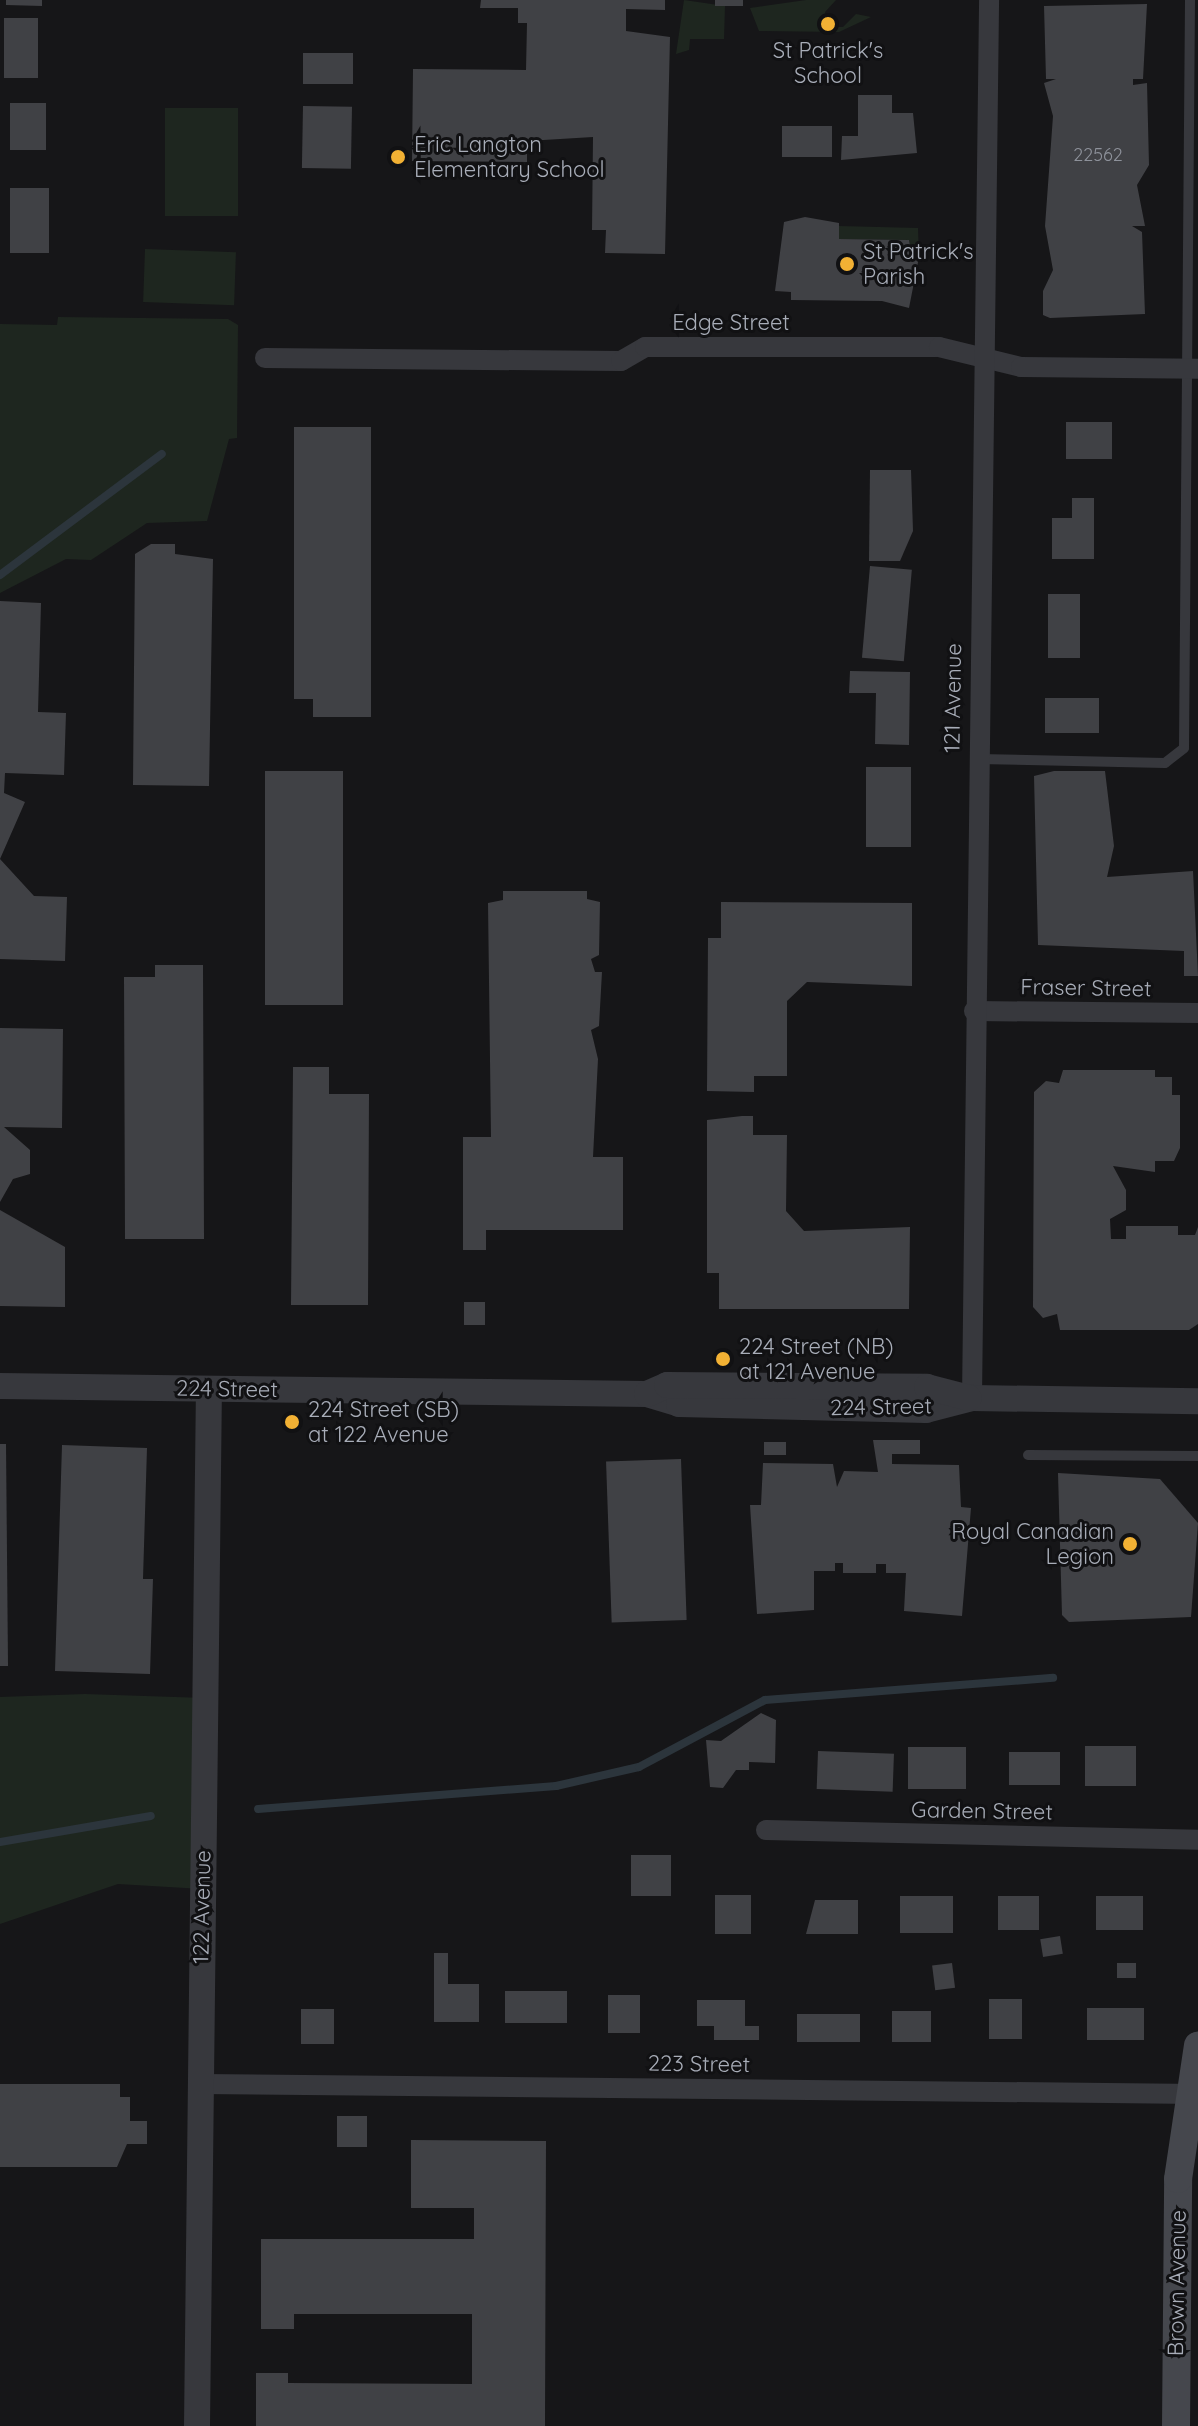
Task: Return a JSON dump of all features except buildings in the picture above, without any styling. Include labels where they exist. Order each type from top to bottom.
[{"type":"main road","name":"Brown Avenue","points":[[1176,2426],[1178,2179],[1194,2094],[1198,2045]]},
{"type":"street","name":"121 Avenue","points":[[972,1398],[982,362],[989,328],[989,0]]},
{"type":"street","name":"Edge Street","points":[[265,358],[621,361],[645,347],[939,347],[982,362],[1192,369]]},
{"type":"street","name":"Fraser Street","points":[[974,1011],[1198,1013]]},
{"type":"street","name":"224 Street","points":[[0,1386],[647,1394],[679,1404],[926,1410],[972,1398],[1198,1401]]},
{"type":"street","name":"122 Avenue","points":[[197,2426],[209,1389]]},
{"type":"street","name":"Garden Street","points":[[766,1830],[1198,1840]]},
{"type":"street","name":"223 Street","points":[[200,2084],[1194,2094]]},
{"type":"lane","points":[[976,759],[1165,763],[1184,748],[1192,369],[1190,0]]},
{"type":"lane","points":[[1028,1455],[1198,1456]]},
{"type":"shaded area","points":[[684,0],[725,6],[724,39],[690,39],[689,50],[676,54]]},
{"type":"shaded area","points":[[806,0],[836,0],[825,12],[830,27],[843,27],[856,14],[871,17],[839,32],[759,31],[750,8]]},
{"type":"shaded area","points":[[165,108],[238,108],[238,216],[165,216]]},
{"type":"shaded area","points":[[839,226],[918,228],[919,257],[912,257],[909,240],[839,239]]},
{"type":"shaded area","points":[[145,249],[236,252],[234,305],[143,302]]},
{"type":"shaded area","points":[[58,317],[228,319],[238,325],[237,438],[229,439],[207,521],[147,523],[91,560],[66,559],[0,593],[0,324],[57,325]]},
{"type":"shaded area","points":[[85,1694],[205,1698],[202,1889],[118,1884],[0,1924],[0,1697]]},
{"type":"waterway","points":[[0,575],[162,454]]},
{"type":"waterway","points":[[258,1809],[556,1786],[639,1767],[765,1700],[1053,1678]]},
{"type":"waterway","points":[[0,1842],[151,1816]]},
{"type":"place","name":"St Patrick's School","points":[[828,24]]},
{"type":"place","name":"Eric Langton Elementary School","points":[[398,157]]},
{"type":"place","name":"St Patrick's Parish","points":[[847,264]]},
{"type":"place","name":"224 Street (NB) at 121 Avenue","points":[[723,1359]]},
{"type":"place","name":"224 Street (SB) at 122 Avenue","points":[[292,1422]]},
{"type":"place","name":"Royal Canadian Legion","points":[[1130,1544]]}]
